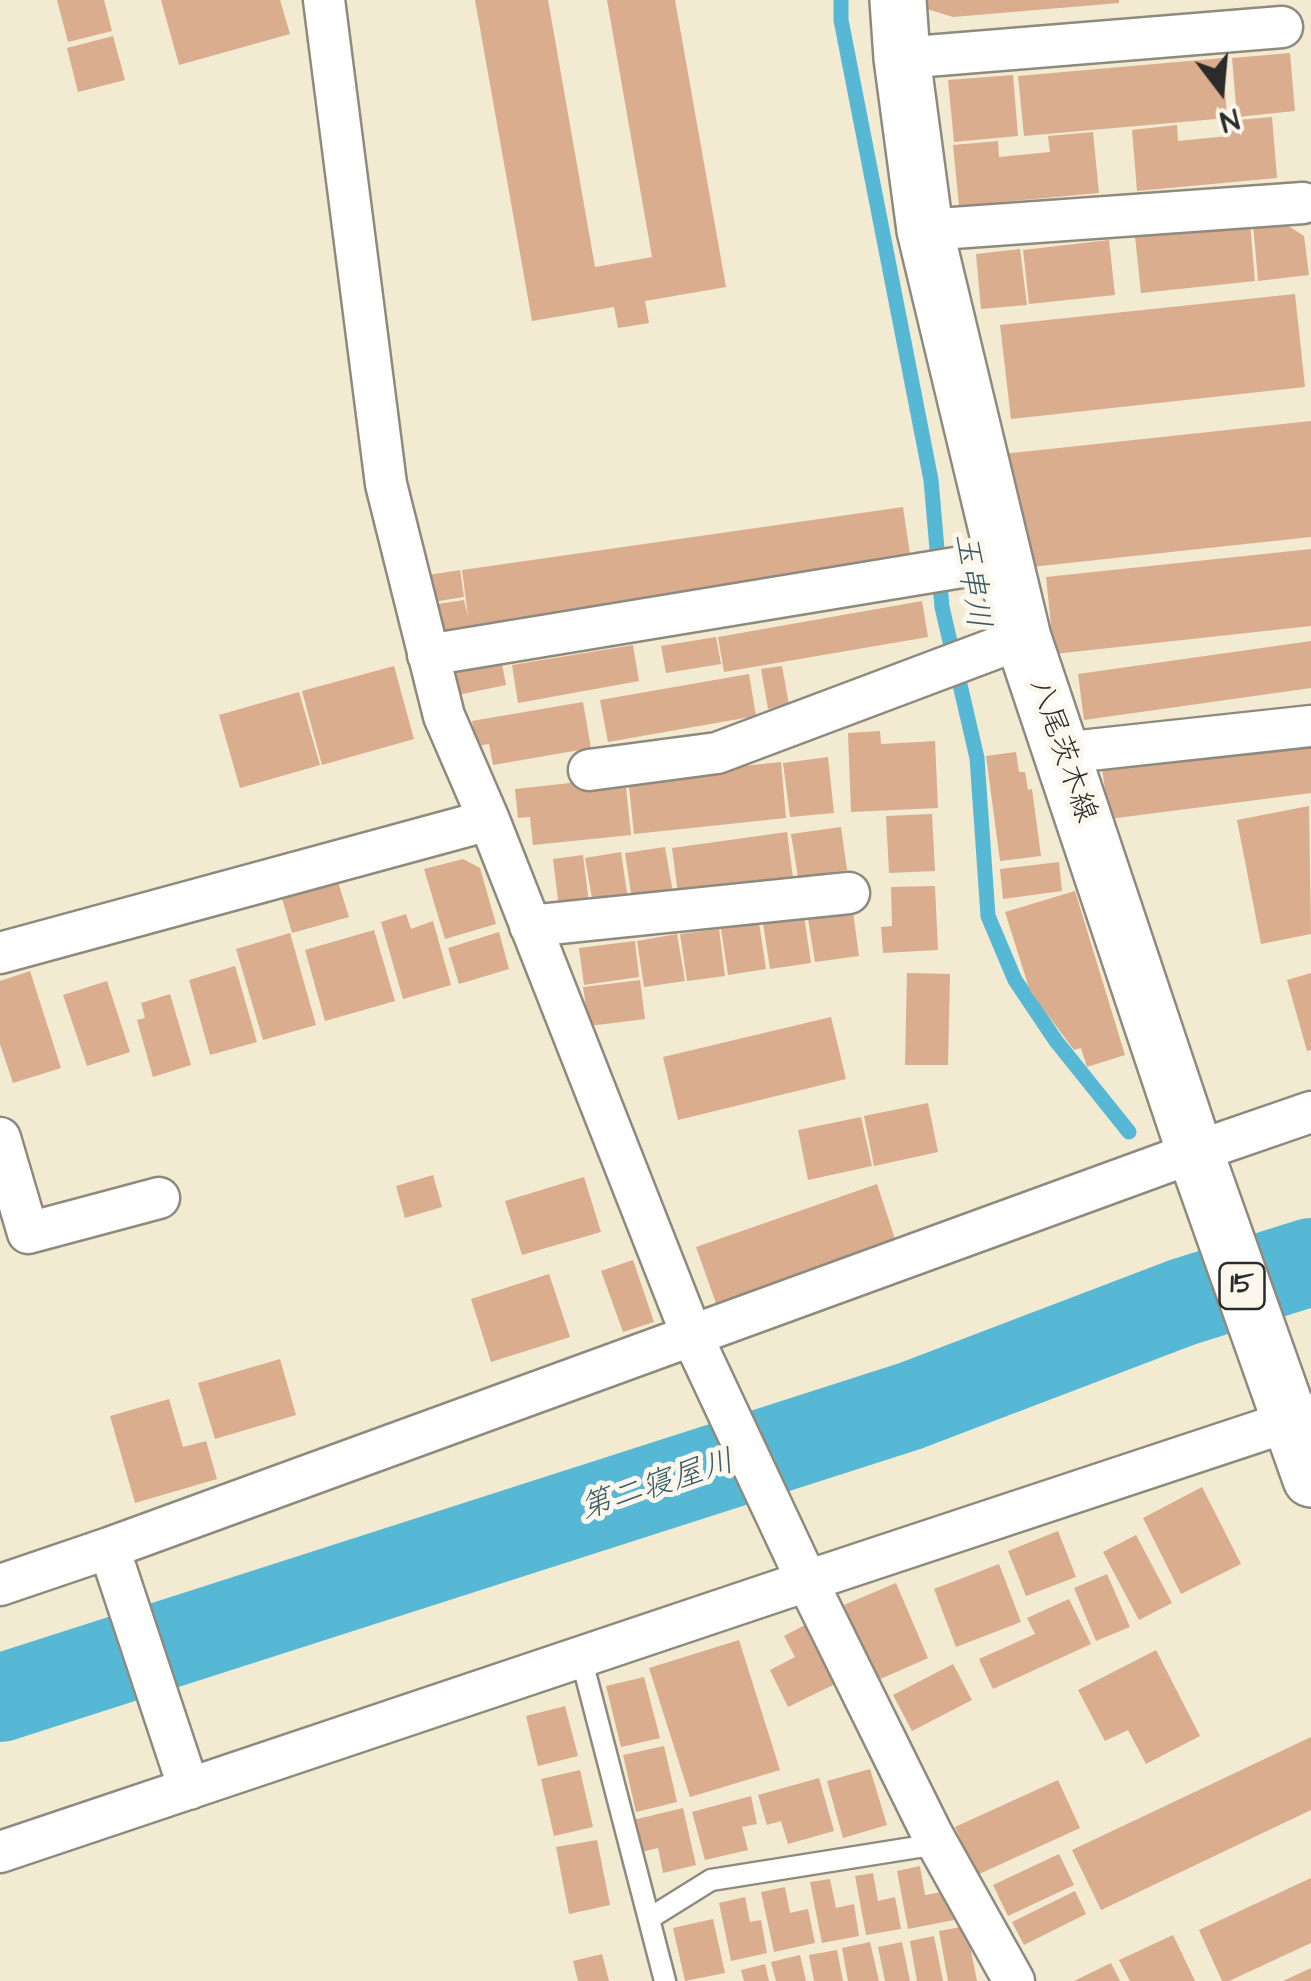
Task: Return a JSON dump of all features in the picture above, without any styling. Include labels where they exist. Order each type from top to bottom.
[{"type":"main road","name":"八尾茨木線","points":[[898,0],[925,230],[983,564],[1004,645],[1062,753],[1199,1162],[1294,1412],[1311,1479]]},
{"type":"street","points":[[324,0],[386,484],[444,716],[692,1336],[937,1844],[1014,1981]]},
{"type":"street","points":[[902,58],[1282,27]]},
{"type":"street","points":[[925,230],[1303,203]]},
{"type":"street","points":[[428,655],[983,564]]},
{"type":"street","points":[[589,770],[717,754],[1004,645]]},
{"type":"street","points":[[1062,753],[1311,726]]},
{"type":"street","points":[[0,953],[488,820]]},
{"type":"street","points":[[530,926],[849,893]]},
{"type":"street","points":[[0,1586],[692,1336],[1199,1162],[1311,1112]]},
{"type":"street","points":[[0,1138],[28,1233],[158,1198]]},
{"type":"street","points":[[0,1852],[807,1581],[1294,1412]]},
{"type":"street","points":[[109,1548],[190,1790]]},
{"type":"lane","points":[[581,1657],[665,1981]]},
{"type":"lane","points":[[650,1918],[711,1880],[937,1844]]},
{"type":"building","points":[[57,0],[104,0],[112,31],[68,42]]},
{"type":"building","points":[[161,0],[280,0],[290,34],[179,65]]},
{"type":"building","points":[[475,0],[548,0],[595,267],[652,257],[607,0],[675,0],[726,287],[645,301],[649,323],[618,328],[614,307],[532,321]]},
{"type":"building","points":[[913,0],[1119,3],[953,17],[914,5]]},
{"type":"building","points":[[113,36],[125,80],[78,92],[67,48]]},
{"type":"building","points":[[1290,53],[1295,111],[1237,117],[1232,58]]},
{"type":"building","points":[[1223,58],[1227,118],[1024,136],[1018,76]]},
{"type":"building","points":[[1013,75],[1018,136],[954,142],[948,80]]},
{"type":"building","points":[[1272,117],[1277,178],[1137,191],[1132,130],[1177,125],[1178,141],[1228,136],[1226,121]]},
{"type":"building","points":[[1093,132],[1099,193],[959,206],[953,145],[998,141],[999,157],[1050,152],[1048,136]]},
{"type":"building","points":[[1279,220],[1304,236],[1309,275],[1258,281],[1253,224]]},
{"type":"building","points":[[1250,223],[1255,281],[1141,293],[1135,236]]},
{"type":"building","points":[[1109,240],[1115,295],[1029,304],[1023,250]]},
{"type":"building","points":[[1020,249],[1027,305],[981,309],[976,254]]},
{"type":"building","points":[[1295,294],[1305,387],[1011,419],[1000,325]]},
{"type":"building","points":[[1311,421],[1311,537],[1031,567],[1003,454]]},
{"type":"building","points":[[903,507],[912,568],[437,635],[432,605],[464,600],[468,616],[462,570]]},
{"type":"building","points":[[1311,549],[1311,626],[1054,654],[1046,577]]},
{"type":"building","points":[[460,570],[464,597],[432,602],[428,575]]},
{"type":"building","points":[[922,601],[928,637],[724,672],[718,637]]},
{"type":"building","points":[[716,637],[721,664],[666,673],[661,646]]},
{"type":"building","points":[[1311,641],[1311,688],[1084,720],[1078,674]]},
{"type":"building","points":[[633,645],[639,681],[518,703],[512,665]]},
{"type":"building","points":[[501,659],[506,685],[448,697],[443,671]]},
{"type":"building","points":[[394,666],[414,739],[322,765],[302,691]]},
{"type":"building","points":[[782,666],[789,705],[768,709],[761,669]]},
{"type":"building","points":[[749,674],[756,716],[608,742],[600,700]]},
{"type":"building","points":[[299,692],[320,765],[240,788],[219,715]]},
{"type":"building","points":[[583,702],[591,748],[493,765],[489,744],[476,746],[472,721]]},
{"type":"building","points":[[880,731],[881,744],[935,741],[938,808],[851,812],[848,733]]},
{"type":"building","points":[[1311,740],[1311,793],[1109,819],[1102,768]]},
{"type":"building","points":[[1016,752],[1019,772],[1025,772],[1028,790],[1032,789],[1041,856],[1000,861],[986,756]]},
{"type":"building","points":[[828,757],[834,813],[790,817],[783,763]]},
{"type":"building","points":[[781,762],[786,818],[634,834],[628,778]]},
{"type":"building","points":[[625,777],[631,835],[533,845],[530,817],[518,818],[515,789]]},
{"type":"building","points":[[1309,806],[1311,934],[1261,944],[1237,820]]},
{"type":"building","points":[[932,814],[935,871],[889,873],[886,816]]},
{"type":"building","points":[[841,827],[847,870],[798,877],[791,834]]},
{"type":"building","points":[[787,832],[793,878],[678,894],[672,848]]},
{"type":"building","points":[[665,847],[673,893],[632,900],[625,853]]},
{"type":"building","points":[[621,852],[628,899],[593,904],[585,858]]},
{"type":"building","points":[[583,855],[589,903],[559,908],[553,859]]},
{"type":"building","points":[[463,859],[480,868],[496,924],[445,939],[424,869]]},
{"type":"building","points":[[1059,862],[1062,891],[1003,899],[1000,869]]},
{"type":"building","points":[[338,882],[349,917],[292,933],[282,898]]},
{"type":"building","points":[[935,886],[938,950],[883,953],[881,927],[892,926],[891,887]]},
{"type":"building","points":[[1075,891],[1125,1055],[1087,1067],[1081,1048],[1074,1050],[1030,991],[1005,912]]},
{"type":"building","points":[[853,912],[859,956],[815,962],[808,919]]},
{"type":"building","points":[[406,914],[411,929],[433,921],[451,985],[403,999],[381,922]]},
{"type":"building","points":[[804,916],[811,963],[770,969],[763,923]]},
{"type":"building","points":[[759,923],[766,969],[728,975],[721,929]]},
{"type":"building","points":[[719,929],[725,976],[687,981],[680,934]]},
{"type":"building","points":[[374,930],[395,1001],[325,1021],[305,950]]},
{"type":"building","points":[[499,932],[509,969],[459,984],[448,948]]},
{"type":"building","points":[[290,933],[316,1025],[263,1040],[236,949]]},
{"type":"building","points":[[677,934],[685,981],[644,987],[637,941]]},
{"type":"building","points":[[635,941],[639,977],[584,985],[579,948]]},
{"type":"building","points":[[235,966],[257,1042],[210,1055],[189,980]]},
{"type":"building","points":[[30,971],[61,1068],[13,1083],[0,1044],[0,981]]},
{"type":"building","points":[[907,973],[950,974],[948,1065],[905,1065]]},
{"type":"building","points":[[1311,973],[1311,1050],[1307,1051],[1287,980]]},
{"type":"building","points":[[640,980],[645,1019],[589,1026],[583,987]]},
{"type":"building","points":[[107,981],[130,1052],[87,1066],[63,995]]},
{"type":"building","points":[[170,994],[191,1065],[153,1077],[137,1020],[145,1018],[141,1003]]},
{"type":"building","points":[[831,1017],[846,1079],[678,1120],[663,1057]]},
{"type":"building","points":[[928,1103],[938,1152],[874,1166],[864,1116]]},
{"type":"building","points":[[861,1117],[872,1166],[808,1180],[798,1130]]},
{"type":"building","points":[[433,1175],[442,1207],[405,1218],[396,1186]]},
{"type":"building","points":[[584,1177],[601,1232],[522,1255],[505,1201]]},
{"type":"building","points":[[877,1184],[897,1245],[717,1306],[696,1247]]},
{"type":"building","points":[[633,1260],[654,1322],[623,1332],[601,1271]]},
{"type":"building","points":[[549,1274],[570,1337],[491,1362],[471,1299]]},
{"type":"building","points":[[280,1359],[296,1415],[215,1439],[198,1383]]},
{"type":"building","points":[[169,1399],[183,1447],[206,1441],[217,1479],[135,1503],[110,1416]]},
{"type":"building","points":[[1202,1487],[1241,1564],[1181,1594],[1143,1518]]},
{"type":"building","points":[[1058,1531],[1076,1577],[1026,1596],[1008,1551]]},
{"type":"building","points":[[1136,1535],[1172,1603],[1139,1620],[1103,1552]]},
{"type":"building","points":[[999,1564],[1021,1622],[956,1647],[934,1589]]},
{"type":"building","points":[[1107,1574],[1130,1627],[1096,1641],[1074,1588]]},
{"type":"building","points":[[896,1583],[928,1658],[876,1681],[844,1605]]},
{"type":"building","points":[[1069,1599],[1091,1644],[993,1689],[979,1659],[1035,1634],[1027,1618]]},
{"type":"building","points":[[805,1625],[835,1684],[788,1707],[770,1670],[795,1657],[784,1636]]},
{"type":"building","points":[[739,1640],[780,1770],[690,1797],[649,1668]]},
{"type":"building","points":[[1156,1650],[1200,1736],[1146,1764],[1128,1730],[1105,1741],[1078,1690]]},
{"type":"building","points":[[953,1664],[972,1700],[912,1731],[893,1695]]},
{"type":"building","points":[[644,1677],[660,1738],[621,1747],[606,1686]]},
{"type":"building","points":[[565,1706],[578,1756],[538,1766],[526,1716]]},
{"type":"building","points":[[1311,1737],[1311,1810],[1101,1910],[1072,1850]]},
{"type":"building","points":[[664,1746],[677,1802],[636,1812],[623,1755]]},
{"type":"building","points":[[870,1769],[887,1825],[843,1838],[827,1781]]},
{"type":"building","points":[[580,1770],[593,1827],[554,1836],[541,1779]]},
{"type":"building","points":[[819,1778],[834,1831],[788,1844],[781,1821],[767,1825],[758,1795]]},
{"type":"building","points":[[1058,1780],[1080,1828],[977,1875],[955,1827]]},
{"type":"building","points":[[751,1796],[757,1824],[742,1827],[748,1850],[705,1860],[692,1812]]},
{"type":"building","points":[[683,1808],[696,1865],[663,1873],[658,1848],[641,1852],[633,1820]]},
{"type":"building","points":[[597,1840],[610,1905],[569,1914],[556,1847]]},
{"type":"building","points":[[1059,1854],[1074,1885],[1008,1916],[993,1885]]},
{"type":"building","points":[[920,1866],[925,1895],[948,1891],[954,1920],[908,1929],[897,1871]]},
{"type":"building","points":[[873,1873],[878,1901],[895,1897],[901,1929],[866,1935],[855,1876]]},
{"type":"building","points":[[1311,1878],[1311,1943],[1222,1981],[1199,1930]]},
{"type":"building","points":[[830,1879],[836,1908],[854,1904],[859,1936],[822,1943],[810,1882]]},
{"type":"building","points":[[785,1887],[790,1913],[808,1909],[815,1943],[774,1952],[761,1892]]},
{"type":"building","points":[[1075,1891],[1086,1914],[1024,1945],[1012,1922]]},
{"type":"building","points":[[745,1897],[750,1922],[761,1920],[767,1953],[731,1961],[719,1903]]},
{"type":"building","points":[[713,1919],[725,1973],[685,1981],[673,1928]]},
{"type":"building","points":[[966,1926],[977,1981],[948,1981],[939,1931]]},
{"type":"building","points":[[1173,1935],[1195,1981],[1130,1981],[1119,1960]]},
{"type":"building","points":[[934,1936],[943,1981],[917,1981],[910,1941]]},
{"type":"building","points":[[870,1942],[879,1981],[848,1981],[842,1948]]},
{"type":"building","points":[[902,1942],[910,1981],[885,1981],[878,1947]]},
{"type":"building","points":[[837,1950],[843,1981],[814,1981],[809,1955]]},
{"type":"building","points":[[602,1954],[609,1981],[578,1981],[573,1961]]},
{"type":"building","points":[[800,1955],[806,1981],[776,1981],[771,1962]]},
{"type":"building","points":[[1111,1963],[1120,1981],[1074,1981]]},
{"type":"building","points":[[765,1964],[769,1981],[744,1981],[741,1970]]},
{"type":"building","points":[[1311,1968],[1311,1981],[1283,1981]]},
{"type":"waterway","name":"玉串川","points":[[841,0],[841,20],[931,480],[942,607],[977,758],[988,916],[1015,980],[1056,1041],[1129,1132]]},
{"type":"waterway","name":"第二寝屋川","points":[[0,1698],[910,1406],[1183,1302],[1311,1262]]}]
